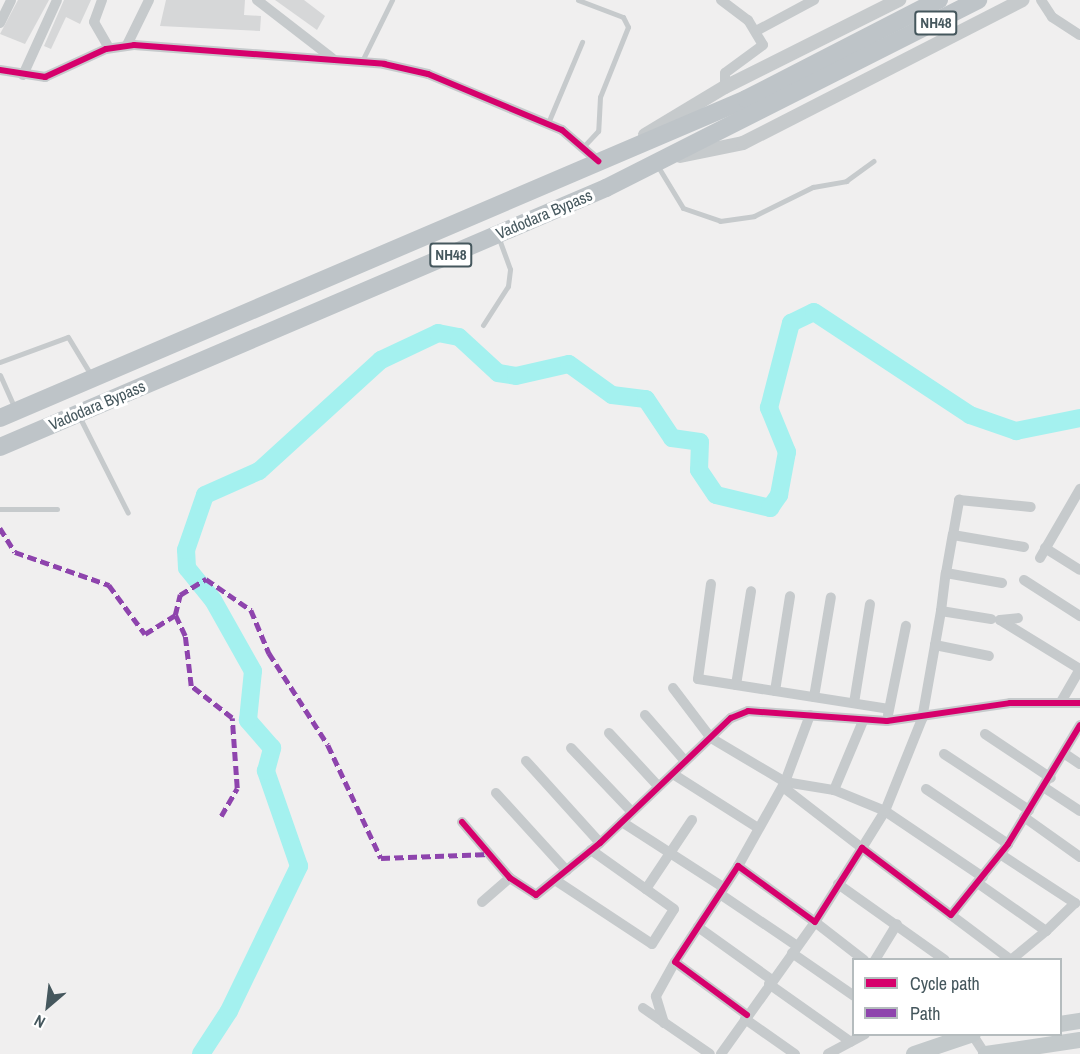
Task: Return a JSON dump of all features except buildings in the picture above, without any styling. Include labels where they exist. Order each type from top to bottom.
[{"type":"highway","name":"Vadodara Bypass","points":[[8,415],[746,99],[939,0]]},
{"type":"highway","name":"Vadodara Bypass","points":[[0,447],[497,235],[662,161],[894,46],[978,0]]},
{"type":"main road","points":[[1062,1024],[1080,1021]]},
{"type":"main road","points":[[914,1054],[969,1036]]},
{"type":"main road","points":[[986,1054],[1006,1053],[1080,1040]]},
{"type":"street","points":[[0,23],[11,0]]},
{"type":"street","points":[[23,75],[57,0]]},
{"type":"street","points":[[102,0],[94,21],[109,48]]},
{"type":"street","points":[[127,45],[149,0]]},
{"type":"street","points":[[257,0],[332,58]]},
{"type":"street","points":[[721,0],[756,30],[761,50],[725,73],[725,87]]},
{"type":"street","points":[[756,30],[814,0]]},
{"type":"street","points":[[0,69],[23,75],[54,75],[109,48],[127,45],[332,58],[362,62],[428,74],[547,125],[585,145],[602,160],[725,87],[899,0]]},
{"type":"street","points":[[662,161],[743,143],[1023,0]]},
{"type":"street","points":[[1041,0],[1052,16],[1080,35]]},
{"type":"street","points":[[1080,489],[1043,553],[1080,570]]},
{"type":"street","points":[[721,1054],[815,922],[885,811],[922,719],[959,500],[1031,507]]},
{"type":"street","points":[[953,535],[1024,547]]},
{"type":"street","points":[[946,573],[1002,583]]},
{"type":"street","points":[[1023,580],[1080,616]]},
{"type":"street","points":[[711,584],[696,677],[889,709]]},
{"type":"street","points":[[736,685],[751,591]]},
{"type":"street","points":[[775,691],[790,596]]},
{"type":"street","points":[[814,697],[831,597]]},
{"type":"street","points":[[854,704],[870,604]]},
{"type":"street","points":[[941,611],[992,619]]},
{"type":"street","points":[[1018,618],[1000,620],[1080,669],[1060,703]]},
{"type":"street","points":[[887,722],[906,626]]},
{"type":"street","points":[[935,645],[989,656]]},
{"type":"street","points":[[673,688],[711,738],[784,785],[862,848],[1008,958]]},
{"type":"street","points":[[462,822],[510,878],[532,896],[567,871],[711,738],[748,711],[887,722],[922,719],[1010,703],[1080,703]]},
{"type":"street","points":[[645,715],[685,761]]},
{"type":"street","points":[[664,1023],[656,996],[675,962],[738,866],[784,785],[810,715]]},
{"type":"street","points":[[834,790],[863,721]]},
{"type":"street","points":[[951,915],[1008,844],[1045,788],[1080,725]]},
{"type":"street","points":[[609,733],[658,786]]},
{"type":"street","points":[[985,734],[1051,778]]},
{"type":"street","points":[[571,748],[632,812]]},
{"type":"street","points":[[944,754],[1027,814],[1080,857]]},
{"type":"street","points":[[1065,754],[1080,764]]},
{"type":"street","points":[[526,761],[595,846],[674,910],[651,944],[555,880]]},
{"type":"street","points":[[673,774],[758,828]]},
{"type":"street","points":[[784,785],[834,790],[885,811],[981,880],[1046,931]]},
{"type":"street","points":[[1045,788],[1080,812]]},
{"type":"street","points":[[926,789],[1008,844]]},
{"type":"street","points":[[496,793],[567,871]]},
{"type":"street","points":[[646,889],[692,820]]},
{"type":"street","points":[[622,822],[722,891],[852,994]]},
{"type":"street","points":[[1000,854],[1078,902],[1013,958]]},
{"type":"street","points":[[738,866],[861,958]]},
{"type":"street","points":[[482,902],[510,878]]},
{"type":"street","points":[[838,884],[942,958]]},
{"type":"street","points":[[876,958],[897,924]]},
{"type":"street","points":[[698,927],[850,1042]]},
{"type":"street","points":[[675,962],[795,1054]]},
{"type":"street","points":[[643,1008],[710,1054]]},
{"type":"street","points":[[828,1054],[863,1036]]},
{"type":"street","points":[[973,1036],[986,1054]]},
{"type":"lane","points":[[362,62],[392,0]]},
{"type":"lane","points":[[578,0],[623,16],[628,27],[600,97],[598,131],[585,145]]},
{"type":"lane","points":[[547,125],[582,42]]},
{"type":"lane","points":[[662,161],[683,208],[720,221],[754,216],[813,187],[846,180],[874,161]]},
{"type":"lane","points":[[483,325],[508,286],[510,269],[497,235]]},
{"type":"lane","points":[[0,362],[68,337],[93,380]]},
{"type":"lane","points":[[0,375],[8,415]]},
{"type":"lane","points":[[78,414],[128,513]]},
{"type":"lane","points":[[0,509],[57,509]]},
{"type":"waterway","points":[[201,1054],[229,1011],[299,866],[266,771],[272,748],[248,720],[253,671],[213,600],[187,568],[186,550],[205,495],[259,471],[381,360],[438,333],[459,337],[498,373],[516,376],[569,364],[612,395],[646,399],[672,438],[700,442],[699,470],[716,495],[770,508],[779,495],[787,452],[769,408],[791,323],[814,312],[970,415],[1016,431],[1080,418]]},
{"type":"marked path","points":[[0,528],[15,552],[109,585],[145,634],[175,615]]},
{"type":"marked path","points":[[221,816],[237,788],[232,718],[191,686],[185,636],[175,615],[180,595],[206,579],[251,610],[269,653],[328,745],[381,858],[490,854]]},
{"type":"cycle path","points":[[0,70],[45,77],[106,49],[134,45],[384,64],[428,74],[562,130],[598,161]]},
{"type":"cycle path","points":[[462,822],[510,878],[536,895],[600,843],[731,718],[748,711],[887,721],[1010,703],[1080,703]]},
{"type":"cycle path","points":[[747,1015],[675,962],[738,866],[815,922],[862,848],[951,915],[1008,844],[1080,725]]}]
